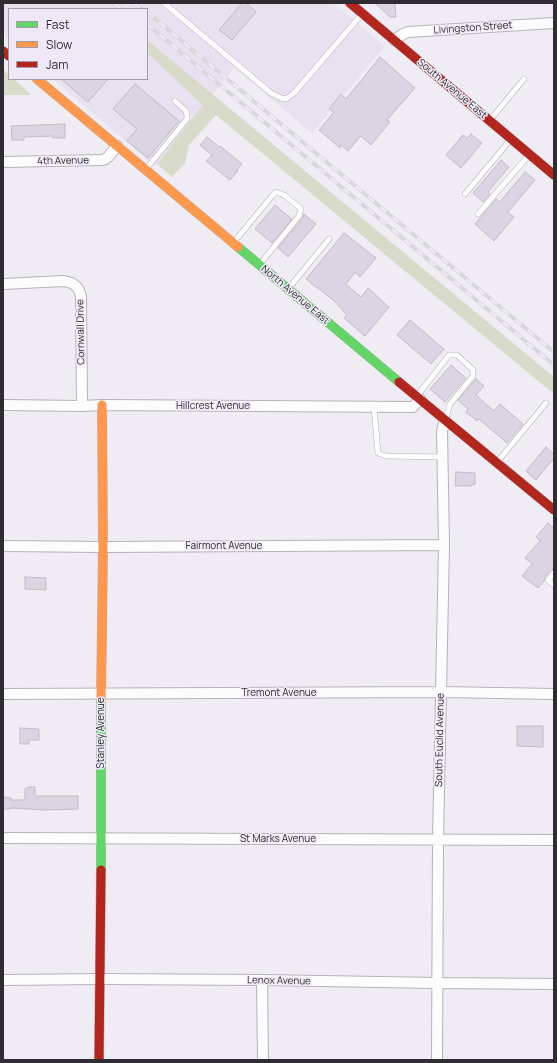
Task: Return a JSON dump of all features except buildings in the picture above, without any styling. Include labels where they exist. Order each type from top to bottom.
[{"type":"main road","name":"South Avenue East","points":[[350,3],[554,175]]},
{"type":"main road","name":"North Avenue East","points":[[38,80],[418,398],[554,509]]},
{"type":"main road","name":"Stanley Avenue","points":[[99,1060],[103,547],[102,405]]},
{"type":"street","name":"Livingston Street","points":[[394,40],[408,32],[554,23]]},
{"type":"street","name":"4th Avenue","points":[[3,162],[102,160],[108,157],[117,146]]},
{"type":"street","name":"Cornwall Drive","points":[[3,284],[64,281],[72,283],[78,288],[81,296],[82,406]]},
{"type":"street","name":"Hillcrest Avenue","points":[[3,405],[413,407],[418,398]]},
{"type":"street","name":"South Euclid Avenue","points":[[437,1060],[438,840],[444,545],[442,431],[445,420]]},
{"type":"street","name":"Fairmont Avenue","points":[[3,546],[103,547],[444,545]]},
{"type":"street","name":"Tremont Avenue","points":[[3,694],[441,692],[554,694]]},
{"type":"street","name":"St Marks Avenue","points":[[3,838],[554,840]]},
{"type":"street","name":"Lenox Avenue","points":[[3,980],[262,980],[438,984],[554,984]]},
{"type":"street","points":[[262,980],[263,1060]]},
{"type":"lane","points":[[164,3],[272,93],[286,99],[294,93],[362,13]]},
{"type":"lane","points":[[490,120],[524,79]]},
{"type":"lane","points":[[145,170],[187,119],[186,112],[175,101]]},
{"type":"lane","points":[[465,194],[511,138]]},
{"type":"lane","points":[[478,214],[530,154]]},
{"type":"lane","points":[[233,243],[276,192],[284,195],[300,207],[301,210],[299,216],[259,265]]},
{"type":"lane","points":[[288,289],[329,239]]},
{"type":"lane","points":[[418,398],[449,355],[457,355],[473,370],[473,376],[450,404],[445,420]]},
{"type":"lane","points":[[497,462],[546,403]]},
{"type":"lane","points":[[374,407],[378,453],[386,456],[443,457]]},
{"type":"lane","points":[[554,573],[548,580],[554,585]]},
{"type":"shaded area","points":[[3,3],[333,3],[385,46],[312,133],[234,68],[155,166],[54,80],[148,80],[148,8],[8,8],[8,39],[3,35]]},
{"type":"green space","points":[[148,41],[554,377],[554,394],[216,115],[189,145],[185,163],[172,177],[157,164],[203,105],[148,54]]},
{"type":"green space","points":[[3,69],[8,74],[8,80],[15,80],[31,95],[3,95]]},
{"type":"railway","points":[[114,3],[120,8]]},
{"type":"railway","points":[[133,3],[140,8]]},
{"type":"railway","points":[[148,13],[554,352]]},
{"type":"railway","points":[[148,25],[554,365]]},
{"type":"traffic: fast","points":[[238,247],[399,382]]},
{"type":"traffic: fast","points":[[101,701],[101,870]]},
{"type":"traffic: slow","points":[[38,80],[238,247]]},
{"type":"traffic: slow","points":[[101,701],[103,547],[102,405]]},
{"type":"traffic: jam","points":[[350,3],[554,175]]},
{"type":"traffic: jam","points":[[3,51],[8,55]]},
{"type":"traffic: jam","points":[[399,382],[554,510]]},
{"type":"traffic: jam","points":[[99,1060],[101,870]]}]
